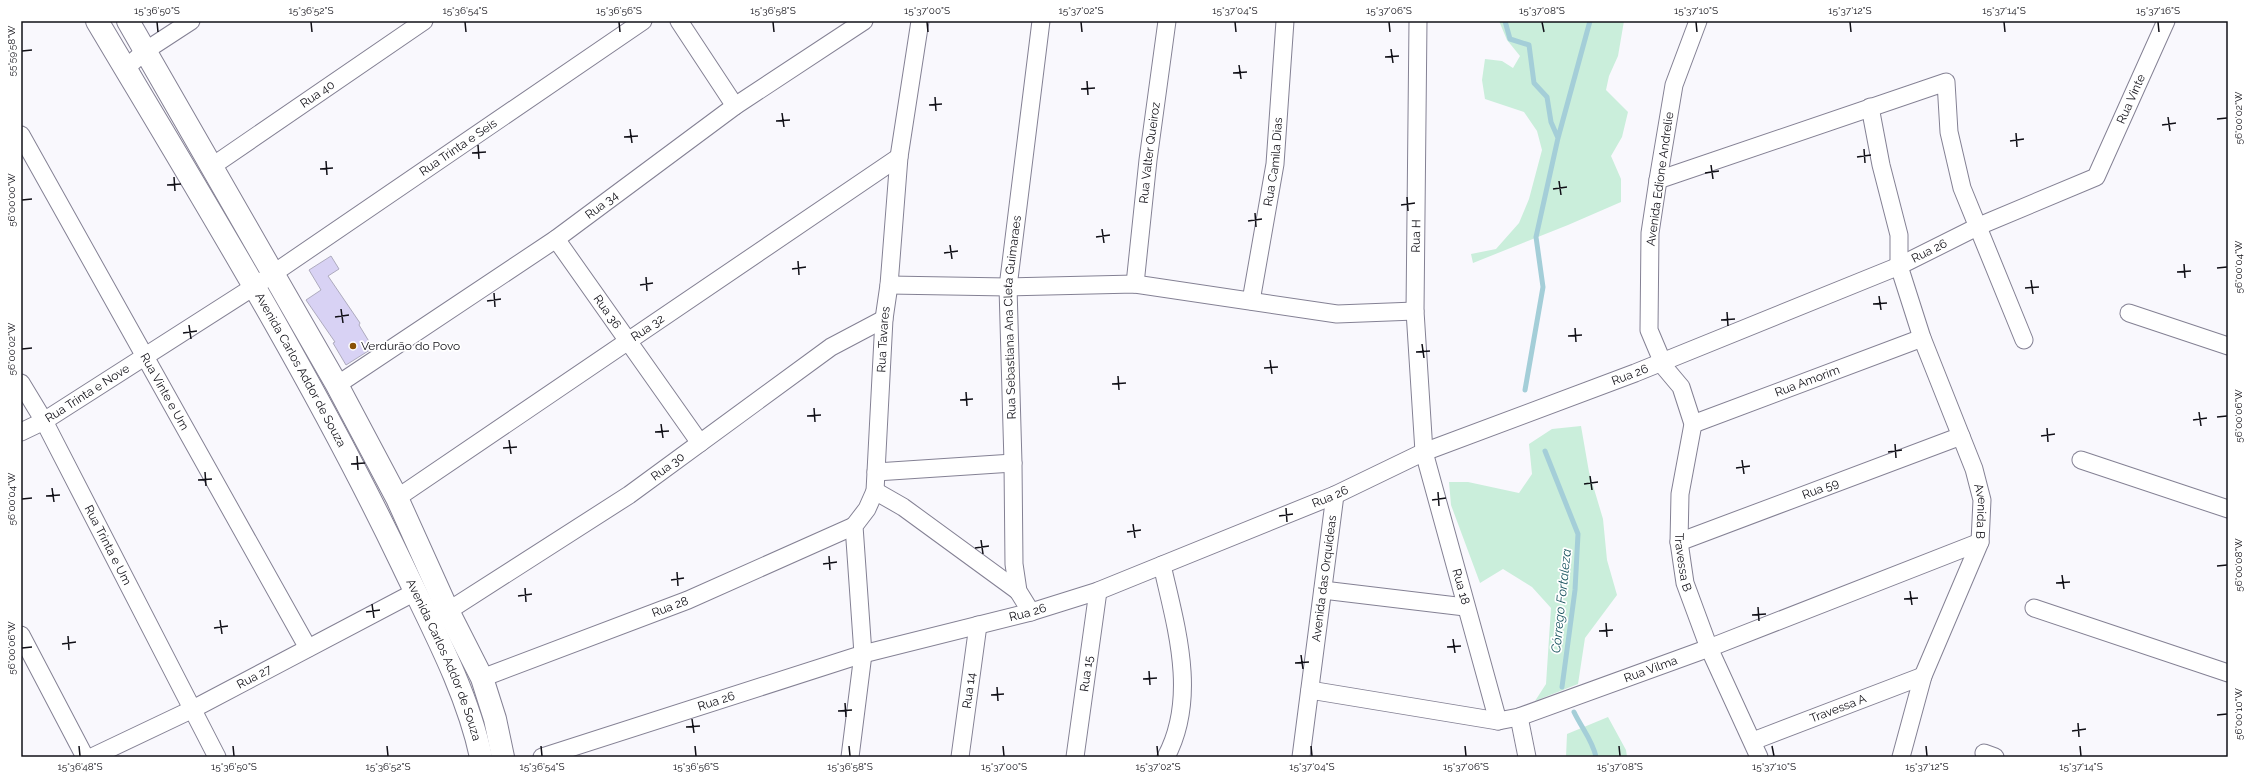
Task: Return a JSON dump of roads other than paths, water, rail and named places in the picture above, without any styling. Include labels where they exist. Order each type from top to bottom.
[{"type":"street","name":"Avenida Carlos Addor de Souza","points":[[97,21],[125,69],[264,280],[337,386],[396,498],[448,611],[482,678],[495,719],[503,757]]},
{"type":"street","name":"Avenida Carlos Addor de Souza","points":[[128,21],[211,167],[264,280],[363,483],[415,592],[474,725],[481,757]]},
{"type":"street","points":[[125,69],[145,51],[191,21]]},
{"type":"street","name":"Rua 40","points":[[211,167],[424,21]]},
{"type":"street","name":"Rua Trinta e Seis","points":[[264,280],[643,21]]},
{"type":"street","points":[[679,21],[735,106]]},
{"type":"street","name":"Rua 34","points":[[337,386],[556,240],[735,106],[863,21]]},
{"type":"street","name":"Rua Tavares","points":[[854,526],[867,508],[875,491],[884,319],[890,285],[899,157],[920,21]]},
{"type":"street","name":"Rua Sebastiana Ana Cleta Guimaraes","points":[[1031,612],[1018,591],[1014,564],[1008,287],[1041,21]]},
{"type":"street","name":"Rua Valter Queiroz","points":[[1135,284],[1148,160],[1167,21]]},
{"type":"street","name":"Rua Camila Dias","points":[[1251,301],[1275,164],[1285,21]]},
{"type":"street","name":"Rua H","points":[[1418,21],[1415,310],[1424,452]]},
{"type":"street","name":"Avenida Edione Andrelie","points":[[1662,363],[1649,330],[1650,233],[1674,85],[1698,21]]},
{"type":"street","name":"Rua Vinte","points":[[2096,177],[2164,21]]},
{"type":"street","points":[[1658,180],[1946,82],[1949,132],[1962,188],[1979,226],[1986,249],[2024,340]]},
{"type":"street","name":"Avenida B","points":[[1870,107],[1881,165],[1899,235],[1899,266],[1922,338],[1974,469],[1982,500],[1980,542],[1924,676],[1901,757]]},
{"type":"street","name":"Rua Vinte e Um","points":[[21,135],[146,355],[308,648]]},
{"type":"street","name":"Rua 32","points":[[396,498],[899,157]]},
{"type":"street","name":"Rua 26","points":[[542,757],[863,654],[1031,612],[1098,591],[1335,494],[1424,452],[1662,363],[1899,266],[1979,226],[2096,177]]},
{"type":"street","name":"Rua 36","points":[[556,240],[700,443]]},
{"type":"street","name":"Rua Trinta e Nove","points":[[21,432],[44,421],[264,280]]},
{"type":"street","points":[[890,285],[1008,287],[1135,284],[1337,314],[1415,310]]},
{"type":"street","points":[[2129,313],[2228,346]]},
{"type":"street","name":"Rua 30","points":[[448,611],[629,495],[831,347],[884,319]]},
{"type":"street","name":"Rua Amorim","points":[[1693,424],[1922,338]]},
{"type":"street","name":"Travessa B","points":[[1662,363],[1681,387],[1693,424],[1680,494],[1679,542],[1685,583],[1710,648],[1759,757]]},
{"type":"street","name":"Rua Trinta e Um","points":[[21,383],[44,421],[218,757]]},
{"type":"street","name":"Rua 59","points":[[1679,542],[1960,436]]},
{"type":"street","name":"Rua 18","points":[[1424,452],[1465,607],[1498,721]]},
{"type":"street","points":[[2081,460],[2228,509]]},
{"type":"street","points":[[876,472],[1013,463]]},
{"type":"street","points":[[875,491],[903,507],[1018,591]]},
{"type":"street","name":"Avenida das Orquídeas","points":[[1301,757],[1335,494]]},
{"type":"street","points":[[850,757],[863,654],[854,526]]},
{"type":"street","name":"Rua 28","points":[[482,678],[688,600],[854,526]]},
{"type":"street","name":"Rua Vilma","points":[[1310,690],[1498,721],[1519,717],[1710,648],[1980,542]]},
{"type":"street","points":[[1162,564],[1173,610],[1184,681],[1176,739],[1166,757]]},
{"type":"street","points":[[1323,590],[1465,607]]},
{"type":"street","name":"Rua 15","points":[[1075,757],[1098,591]]},
{"type":"street","name":"Rua 27","points":[[92,757],[193,709],[415,592]]},
{"type":"street","points":[[2034,608],[2228,673]]},
{"type":"street","name":"Rua 14","points":[[960,757],[978,625]]},
{"type":"street","points":[[21,635],[86,757]]},
{"type":"street","name":"Travessa A","points":[[1753,741],[1924,676]]},
{"type":"street","points":[[1519,717],[1527,757]]},
{"type":"waterway","name":"Córrego Fortaleza","points":[[1505,21],[1510,39],[1529,45],[1534,83],[1547,97],[1551,122],[1558,138]]},
{"type":"waterway","name":"Córrego Fortaleza","points":[[1525,390],[1543,287],[1536,237],[1558,138],[1590,21]]},
{"type":"waterway","name":"Córrego Fortaleza","points":[[1545,451],[1578,534],[1575,590],[1562,687]]},
{"type":"waterway","name":"Córrego Fortaleza","points":[[1574,712],[1590,740],[1596,757]]},
{"type":"place","name":"Verdurão do Povo","points":[[353,346]]}]
